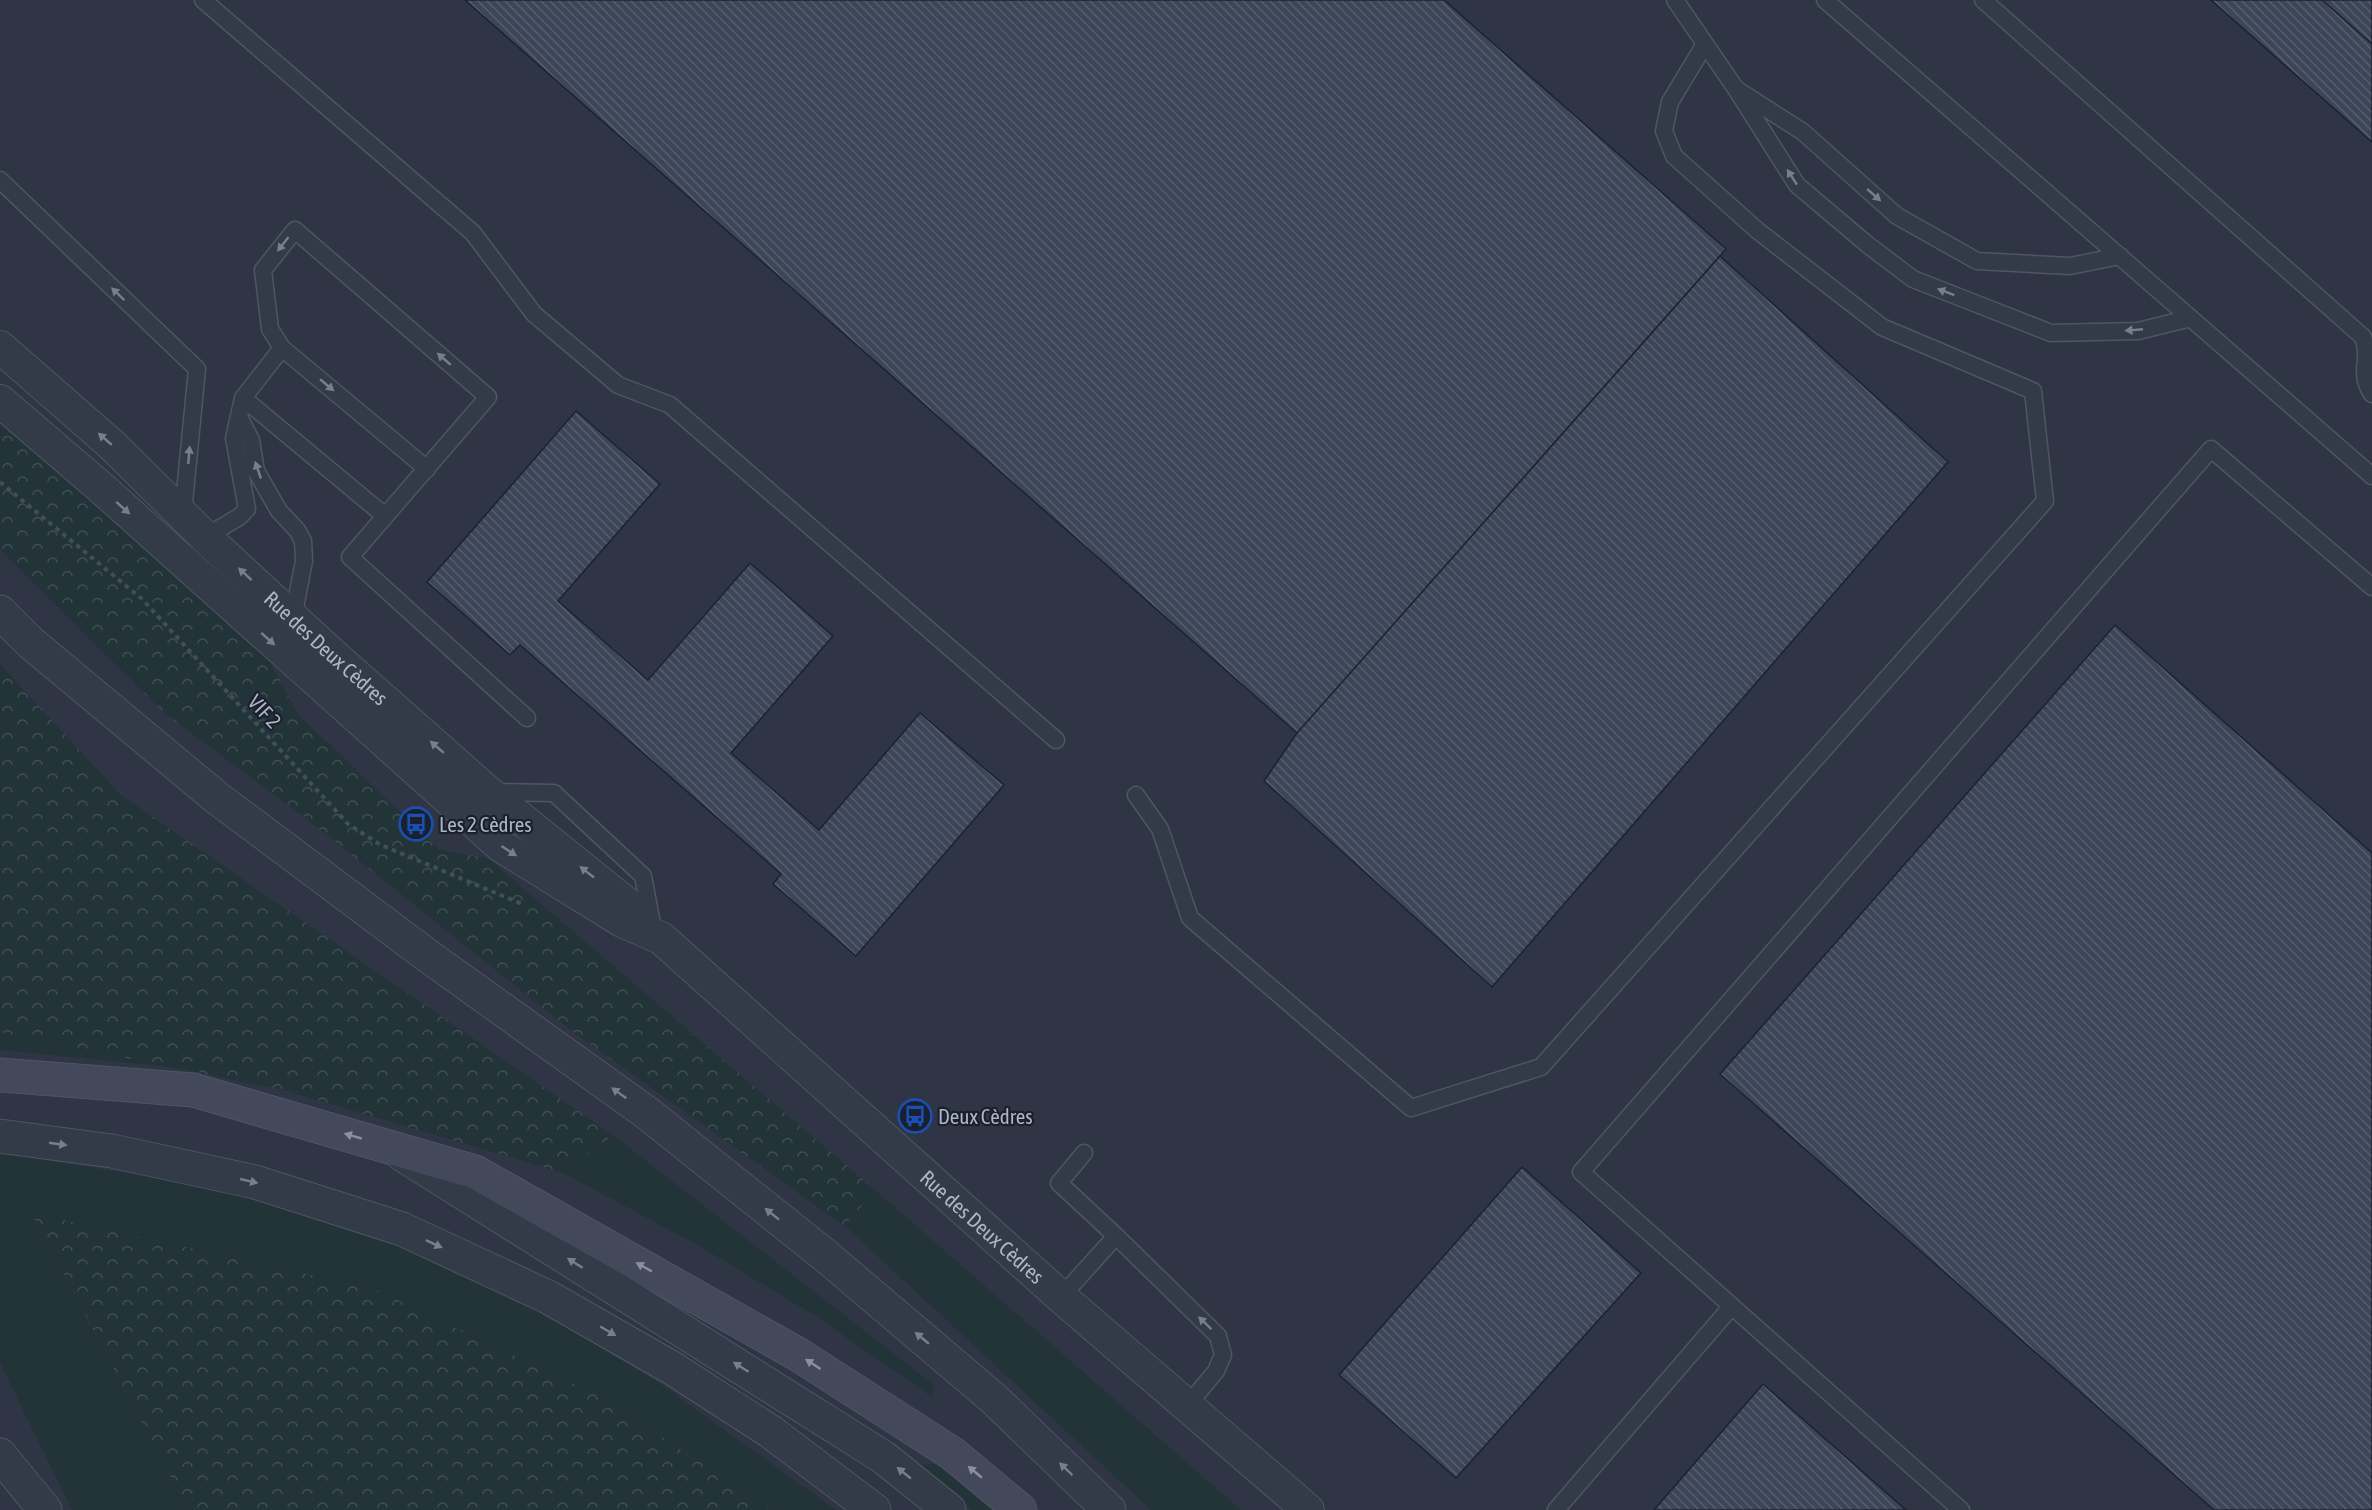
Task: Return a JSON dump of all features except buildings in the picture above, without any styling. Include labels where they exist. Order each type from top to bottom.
[{"type":"main road","points":[[0,1075],[193,1090],[475,1172],[799,1355],[953,1454],[1020,1510]]},
{"type":"street","name":"Rue des Deux Cèdres","points":[[0,347],[112,445],[205,537],[488,792],[656,931],[1061,1297],[1308,1510]]},
{"type":"street","name":"Rue des Deux Cèdres","points":[[0,401],[99,486],[501,846],[622,921],[656,931]]},
{"type":"street","points":[[0,612],[31,643],[217,798],[428,956],[647,1113],[827,1257],[994,1399],[1108,1510]]},
{"type":"street","points":[[0,1136],[112,1151],[255,1182],[402,1229],[548,1297],[672,1368],[771,1432],[874,1510]]},
{"type":"street","points":[[390,1147],[884,1457],[950,1510]]},
{"type":"street","points":[[0,1455],[45,1510]]},
{"type":"street","points":[[0,1466],[24,1510]]},
{"type":"lane","points":[[203,0],[473,233],[534,314],[618,385],[670,405],[1056,740]]},
{"type":"lane","points":[[1675,0],[1736,88],[1797,185],[1868,245],[1913,279],[2051,333],[2138,331],[2191,318]]},
{"type":"lane","points":[[1826,0],[2372,476]]},
{"type":"lane","points":[[1983,0],[2363,337],[2368,350],[2364,368],[2365,383],[2372,394]]},
{"type":"lane","points":[[1136,795],[1160,829],[1190,918],[1411,1108],[1541,1067],[2045,501],[2033,391],[1882,327],[1758,231],[1674,156],[1664,131],[1670,102],[1705,44]]},
{"type":"lane","points":[[1736,88],[1803,132],[1897,216],[1977,261],[2070,266],[2120,256]]},
{"type":"lane","points":[[0,180],[196,369],[183,513]]},
{"type":"lane","points":[[426,469],[282,348],[270,329],[263,270],[295,230],[488,397],[426,469],[385,516],[350,557],[528,718]]},
{"type":"lane","points":[[247,509],[234,438],[243,398],[282,348]]},
{"type":"lane","points":[[243,398],[385,516]]},
{"type":"lane","points":[[240,419],[251,440],[256,471],[279,511],[297,530],[303,542],[304,561],[293,618]]},
{"type":"lane","points":[[1961,1510],[1581,1173],[2211,449],[2372,587]]},
{"type":"lane","points":[[205,537],[239,517],[247,509],[279,511]]},
{"type":"lane","points":[[488,792],[554,793],[643,876],[656,931]]},
{"type":"lane","points":[[1084,1153],[1059,1183],[1218,1336],[1223,1355],[1216,1371],[1187,1406]]},
{"type":"lane","points":[[1061,1297],[1116,1236]]},
{"type":"lane","points":[[1556,1510],[1732,1306]]},
{"type":"path","name":"VIF 2","points":[[0,482],[142,599],[348,824],[381,845],[528,907]]},
{"type":"shaded area","points":[[0,0],[2372,0],[2372,1510],[0,1510]]},
{"type":"green space","points":[[0,416],[265,653],[299,715],[439,849],[489,859],[875,1190],[844,1226],[569,1029],[313,824],[164,713],[0,550]]},
{"type":"green space","points":[[0,664],[121,795],[613,1135],[563,1173],[283,1090],[0,1032]]},
{"type":"green space","points":[[0,1032],[181,1068],[0,1050]]},
{"type":"green space","points":[[613,1135],[934,1385],[932,1397],[814,1315],[696,1244],[563,1173]]},
{"type":"green space","points":[[0,1153],[158,1178],[290,1207],[402,1247],[525,1301],[659,1383],[836,1510],[773,1510],[601,1397],[32,1214],[188,1510],[72,1510],[0,1363]]},
{"type":"green space","points":[[875,1190],[1241,1510],[1151,1510],[845,1226]]},
{"type":"green space","points":[[32,1213],[377,1290],[601,1397],[773,1510],[188,1510]]},
{"type":"green space","points":[[913,1464],[935,1464],[993,1510],[971,1510]]},
{"type":"place","name":"Les 2 Cèdres","points":[[416,824]]},
{"type":"place","name":"Deux Cèdres","points":[[915,1116]]}]
